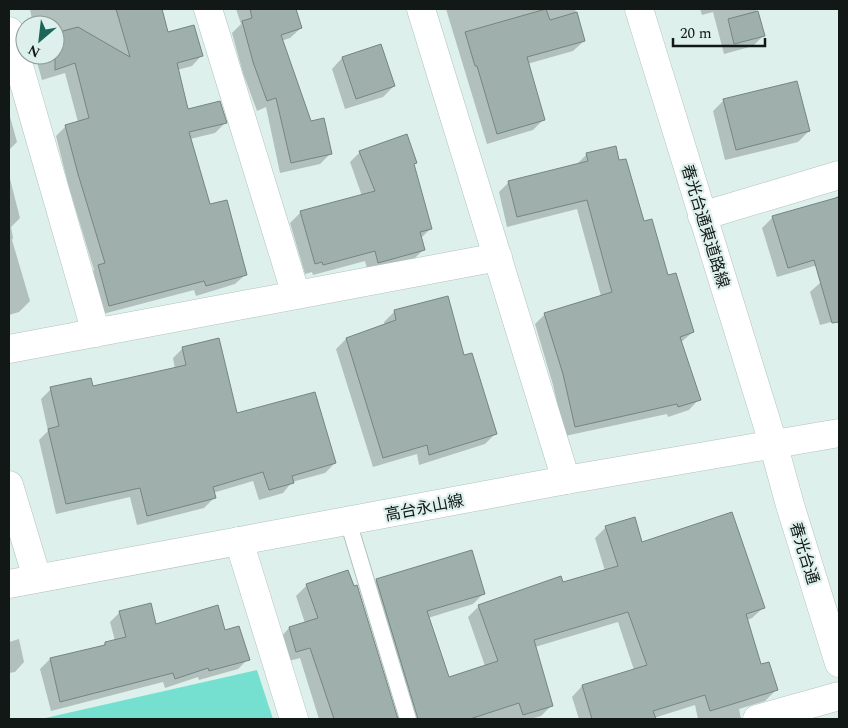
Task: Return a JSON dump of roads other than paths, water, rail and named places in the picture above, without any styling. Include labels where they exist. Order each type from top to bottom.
[{"type":"street","points":[[208,9],[296,295]]},
{"type":"street","points":[[421,9],[566,480]]},
{"type":"street","name":"春光台通東道路線","points":[[639,9],[774,444]]},
{"type":"street","points":[[9,31],[96,333]]},
{"type":"street","points":[[702,216],[839,175]]},
{"type":"street","points":[[9,349],[498,257]]},
{"type":"street","name":"高台永山線","points":[[9,584],[566,480],[839,433]]},
{"type":"street","name":"春光台通","points":[[774,444],[790,505],[839,663]]},
{"type":"street","points":[[9,485],[37,578]]},
{"type":"street","points":[[239,541],[294,719]]},
{"type":"street","points":[[757,719],[839,696]]},
{"type":"lane","points":[[348,521],[408,719]]}]
